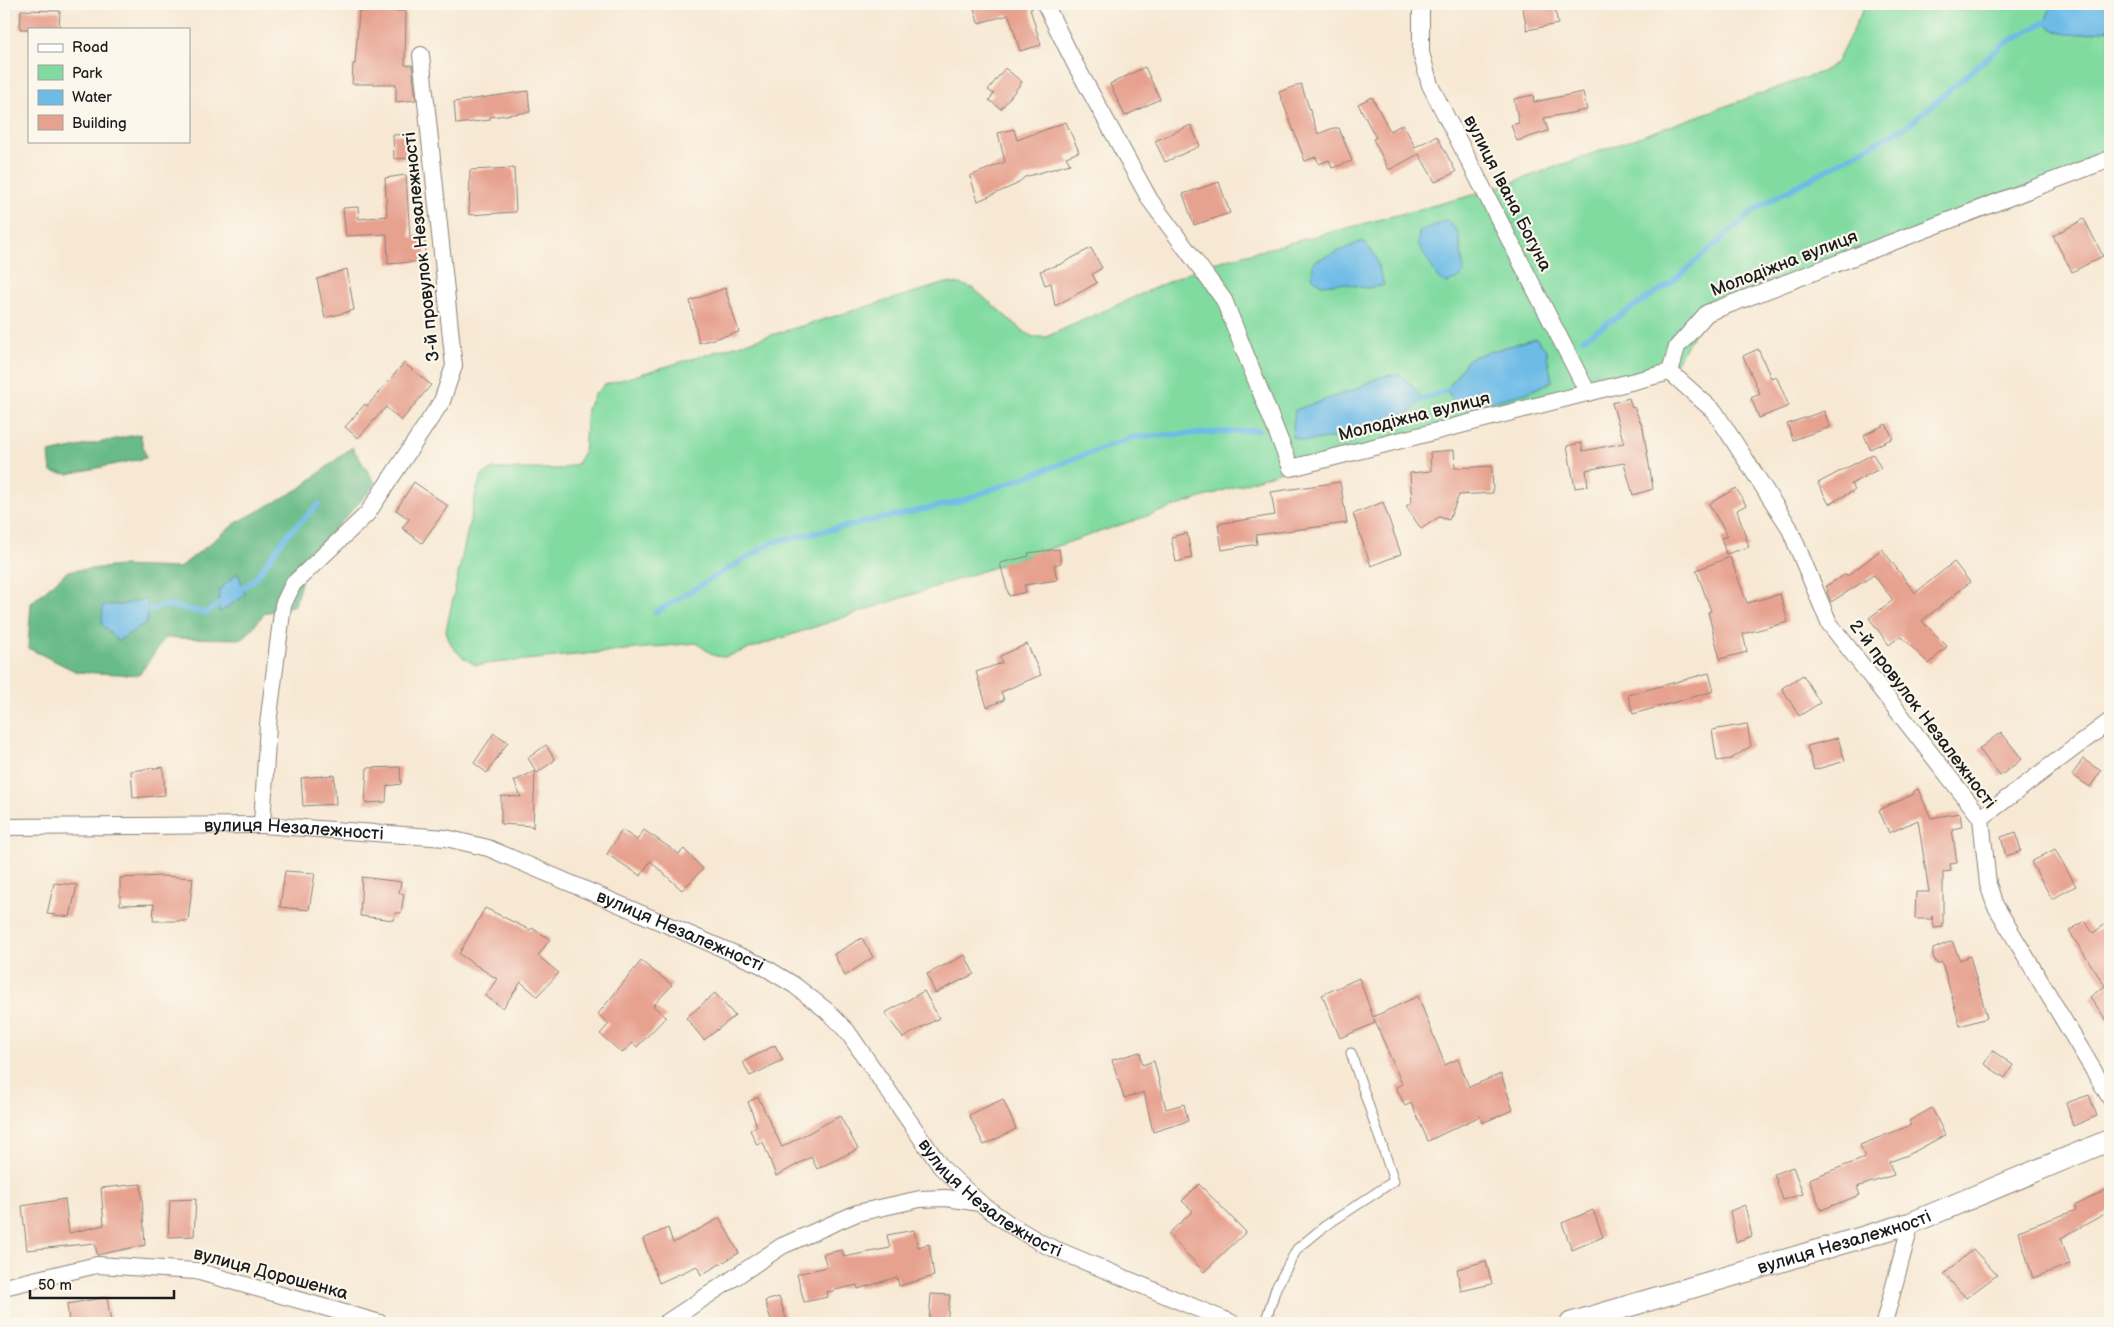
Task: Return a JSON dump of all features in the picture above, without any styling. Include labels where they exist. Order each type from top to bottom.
[{"type":"street","name":"Молодіжна вулиця","points":[[1045,4],[1075,64],[1150,200],[1224,300],[1291,468],[1670,372],[1677,347],[1707,313],[2110,159]]},
{"type":"street","name":"вулиця Івана Богуна","points":[[1422,4],[1421,53],[1430,85],[1588,393]]},
{"type":"street","name":"3-й провулок Незалежності","points":[[262,826],[268,724],[283,606],[293,584],[367,514],[442,401],[454,366],[421,55]]},
{"type":"street","name":"2-й провулок Незалежності","points":[[1670,372],[1715,412],[1790,527],[1829,623],[1981,818],[1988,884],[1995,906],[2110,1098]]},
{"type":"street","points":[[1981,818],[2110,721]]},
{"type":"street","name":"вулиця Незалежності","points":[[4,827],[262,826],[446,838],[488,848],[761,965],[794,985],[826,1010],[847,1031],[941,1167],[980,1202],[1009,1224],[1043,1244],[1232,1323]]},
{"type":"street","name":"вулиця Незалежності","points":[[1571,1323],[1911,1223],[2110,1140]]},
{"type":"street","points":[[666,1323],[782,1246],[857,1213],[920,1199],[946,1198],[980,1202]]},
{"type":"street","points":[[1884,1323],[1911,1223]]},
{"type":"street","name":"вулиця Дорошенка","points":[[4,1286],[97,1265],[196,1271],[380,1323]]},
{"type":"lane","points":[[1265,1323],[1276,1288],[1298,1249],[1324,1226],[1394,1181],[1351,1053]]},
{"type":"green space","points":[[1866,4],[2110,4],[2110,159],[1707,313],[1670,372],[1291,468],[725,657],[715,656],[696,643],[475,665],[460,654],[450,642],[446,630],[477,488],[482,475],[493,469],[561,469],[577,464],[584,452],[587,409],[595,394],[604,385],[946,283],[960,284],[974,289],[1023,331],[1033,337],[1046,337],[1205,265],[1485,192],[1824,71],[1837,62]]},
{"type":"green space","points":[[140,434],[146,458],[68,474],[51,472],[49,453]]},
{"type":"green space","points":[[352,447],[376,484],[307,559],[295,605],[265,613],[243,639],[165,638],[139,675],[77,672],[28,648],[31,603],[68,571],[121,566],[179,568],[236,523],[299,489]]},
{"type":"water","points":[[2052,4],[2110,4],[2110,29],[2084,34],[2059,32],[2045,22]]},
{"type":"water","points":[[1447,220],[1458,232],[1464,272],[1458,279],[1446,283],[1439,279],[1418,244],[1419,232]]},
{"type":"water","points":[[1363,241],[1375,255],[1384,285],[1366,288],[1341,283],[1321,285],[1312,277],[1313,262]]},
{"type":"water","points":[[1536,338],[1546,350],[1552,381],[1527,393],[1459,410],[1447,390],[1469,358]]},
{"type":"water","points":[[1399,374],[1412,385],[1422,400],[1410,413],[1343,437],[1305,441],[1292,437],[1295,410],[1354,390],[1380,377]]},
{"type":"water","points":[[238,573],[245,595],[219,613],[219,590]]},
{"type":"water","points":[[147,599],[147,622],[118,641],[102,624],[103,605],[121,605]]},
{"type":"building","points":[[989,4],[1031,4],[1032,9],[1030,9],[1041,45],[1020,51],[1009,15],[978,23],[974,8]]},
{"type":"building","points":[[1522,4],[1554,4],[1558,24],[1527,30]]},
{"type":"building","points":[[21,10],[60,11],[59,28],[20,29]]},
{"type":"building","points":[[359,11],[406,11],[405,65],[412,65],[416,100],[396,102],[396,84],[352,84]]},
{"type":"building","points":[[1145,67],[1160,99],[1125,116],[1110,84]]},
{"type":"building","points":[[1005,68],[1022,82],[1001,109],[989,100],[994,94],[988,90]]},
{"type":"building","points":[[1301,84],[1318,134],[1333,128],[1339,128],[1352,161],[1332,168],[1329,160],[1319,164],[1316,157],[1305,161],[1279,92]]},
{"type":"building","points":[[528,91],[530,112],[456,124],[454,102]]},
{"type":"building","points":[[1583,92],[1587,110],[1544,118],[1548,131],[1517,141],[1511,125],[1519,123],[1514,99],[1533,95],[1534,102]]},
{"type":"building","points":[[1372,97],[1390,131],[1403,124],[1415,147],[1437,136],[1456,172],[1435,182],[1419,154],[1389,170],[1373,139],[1376,138],[1358,104]]},
{"type":"building","points":[[1066,122],[1079,152],[1066,157],[1070,164],[1025,177],[1015,185],[978,201],[970,176],[1005,162],[998,133],[1014,129],[1017,140]]},
{"type":"building","points":[[1191,125],[1200,146],[1165,162],[1155,141]]},
{"type":"building","points":[[411,134],[411,158],[394,159],[393,135]]},
{"type":"building","points":[[514,168],[516,212],[469,215],[470,170]]},
{"type":"building","points":[[406,175],[410,237],[425,236],[425,261],[388,264],[387,234],[346,236],[343,208],[358,207],[359,219],[387,216],[385,178]]},
{"type":"building","points":[[1219,182],[1230,213],[1194,225],[1183,194]]},
{"type":"building","points":[[2084,219],[2103,256],[2072,272],[2053,236]]},
{"type":"building","points":[[1091,248],[1102,268],[1092,274],[1097,283],[1055,306],[1051,283],[1045,285],[1040,271],[1061,264]]},
{"type":"building","points":[[347,269],[354,310],[325,318],[317,279]]},
{"type":"building","points":[[725,288],[739,332],[699,343],[690,301]]},
{"type":"building","points":[[1758,349],[1771,378],[1776,376],[1789,406],[1759,418],[1751,398],[1760,394],[1743,356]]},
{"type":"building","points":[[404,363],[431,385],[401,421],[386,407],[358,438],[345,427],[365,404],[367,406]]},
{"type":"building","points":[[1629,398],[1632,408],[1634,407],[1643,428],[1653,489],[1633,495],[1624,463],[1586,470],[1588,486],[1575,488],[1567,446],[1581,443],[1583,451],[1624,443],[1612,403]]},
{"type":"building","points":[[1824,411],[1830,427],[1793,440],[1787,424]]},
{"type":"building","points":[[1886,424],[1893,438],[1870,449],[1864,435]]},
{"type":"building","points":[[1454,450],[1455,468],[1492,466],[1493,493],[1459,495],[1449,520],[1439,517],[1421,529],[1406,506],[1412,502],[1410,473],[1431,471],[1430,452]]},
{"type":"building","points":[[1873,454],[1881,468],[1851,484],[1855,490],[1829,504],[1818,483]]},
{"type":"building","points":[[414,482],[448,506],[422,543],[402,528],[409,519],[396,510]]},
{"type":"building","points":[[1340,482],[1347,523],[1256,535],[1257,544],[1222,550],[1218,524],[1275,515],[1271,492]]},
{"type":"building","points":[[1736,488],[1746,505],[1737,510],[1749,547],[1726,554],[1721,538],[1728,536],[1709,504]]},
{"type":"building","points":[[1383,502],[1401,554],[1371,566],[1353,514]]},
{"type":"building","points":[[1187,533],[1192,558],[1176,562],[1171,537]]},
{"type":"building","points":[[1059,549],[1061,563],[1054,565],[1057,580],[1024,585],[1026,592],[1009,596],[1000,563],[1029,556],[1028,553]]},
{"type":"building","points":[[1882,549],[1915,593],[1954,562],[1970,582],[1922,621],[1947,646],[1929,664],[1901,636],[1889,645],[1869,618],[1893,600],[1874,575],[1831,602],[1826,586],[1846,574],[1847,576]]},
{"type":"building","points":[[1730,557],[1747,603],[1780,594],[1788,622],[1743,634],[1747,652],[1720,659],[1708,612],[1711,611],[1696,570]]},
{"type":"building","points":[[1027,644],[1041,675],[1001,692],[1004,700],[987,707],[976,672],[1002,663],[1000,656]]},
{"type":"building","points":[[1709,673],[1714,691],[1633,714],[1628,695]]},
{"type":"building","points":[[1803,675],[1820,703],[1799,716],[1782,688]]},
{"type":"building","points":[[1747,724],[1751,746],[1731,759],[1717,761],[1712,730]]},
{"type":"building","points":[[2001,732],[2022,759],[2000,776],[1979,749]]},
{"type":"building","points":[[494,733],[508,742],[487,773],[474,763]]},
{"type":"building","points":[[1838,738],[1845,761],[1814,770],[1807,746]]},
{"type":"building","points":[[546,745],[555,760],[537,773],[528,758]]},
{"type":"building","points":[[2083,759],[2101,771],[2090,787],[2072,775]]},
{"type":"building","points":[[163,767],[165,795],[133,798],[131,771]]},
{"type":"building","points":[[400,767],[401,784],[387,786],[386,802],[365,803],[367,768]]},
{"type":"building","points":[[535,771],[533,828],[532,826],[501,824],[501,796],[521,797],[514,781]]},
{"type":"building","points":[[334,775],[336,804],[303,806],[301,778]]},
{"type":"building","points":[[1918,789],[1931,818],[1960,813],[1962,827],[1952,829],[1957,863],[1950,864],[1951,871],[1943,872],[1943,927],[1934,928],[1932,916],[1932,919],[1915,919],[1916,892],[1929,892],[1918,820],[1889,833],[1879,810],[1914,794],[1914,791]]},
{"type":"building","points":[[622,830],[637,840],[644,830],[679,854],[684,849],[703,869],[682,890],[650,861],[641,876],[607,854]]},
{"type":"building","points":[[2016,832],[2021,851],[2006,856],[2001,837]]},
{"type":"building","points":[[2055,849],[2076,886],[2052,899],[2031,862]]},
{"type":"building","points":[[285,871],[315,873],[309,910],[280,907]]},
{"type":"building","points":[[162,876],[193,878],[188,921],[153,921],[154,904],[120,905],[120,878]]},
{"type":"building","points":[[362,877],[401,882],[399,893],[404,894],[401,913],[395,913],[394,920],[360,916]]},
{"type":"building","points":[[54,883],[77,885],[70,917],[47,914]]},
{"type":"building","points":[[485,908],[530,930],[532,928],[550,939],[538,956],[559,973],[537,996],[521,982],[503,1008],[485,996],[497,979],[459,954]]},
{"type":"building","points":[[2085,921],[2093,933],[2110,921],[2110,1025],[2090,997],[2105,986],[2069,931]]},
{"type":"building","points":[[862,938],[873,957],[845,976],[834,954]]},
{"type":"building","points":[[1952,941],[1960,960],[1970,956],[1987,1018],[1960,1026],[1942,962],[1937,964],[1933,956],[1933,949]]},
{"type":"building","points":[[965,955],[974,974],[935,993],[927,974]]},
{"type":"building","points":[[641,961],[672,985],[653,1006],[666,1017],[637,1047],[633,1043],[622,1053],[600,1034],[609,1024],[598,1014]]},
{"type":"building","points":[[1359,978],[1373,1017],[1418,996],[1445,1065],[1458,1059],[1469,1087],[1501,1074],[1513,1110],[1482,1123],[1480,1116],[1428,1141],[1411,1103],[1405,1106],[1396,1087],[1402,1084],[1374,1019],[1375,1023],[1340,1038],[1322,995]]},
{"type":"building","points":[[924,991],[939,1018],[903,1038],[885,1013]]},
{"type":"building","points":[[715,993],[735,1016],[704,1040],[686,1018]]},
{"type":"building","points":[[775,1045],[783,1060],[750,1076],[743,1062]]},
{"type":"building","points":[[1993,1051],[2013,1065],[2005,1078],[1984,1064]]},
{"type":"building","points":[[1140,1052],[1142,1065],[1154,1061],[1166,1109],[1184,1104],[1188,1121],[1153,1132],[1144,1092],[1124,1098],[1112,1060]]},
{"type":"building","points":[[2089,1095],[2097,1116],[2073,1126],[2066,1103]]},
{"type":"building","points":[[758,1097],[782,1147],[840,1116],[858,1149],[817,1169],[811,1157],[776,1176],[763,1142],[757,1145],[750,1130],[757,1126],[748,1102]]},
{"type":"building","points":[[1003,1099],[1016,1129],[984,1145],[969,1115]]},
{"type":"building","points":[[1932,1108],[1945,1135],[1908,1155],[1889,1162],[1894,1175],[1857,1187],[1860,1195],[1821,1210],[1809,1179],[1865,1158],[1860,1145],[1911,1125],[1909,1121]]},
{"type":"building","points":[[1793,1167],[1803,1194],[1783,1200],[1774,1174]]},
{"type":"building","points":[[141,1184],[145,1245],[97,1255],[95,1243],[27,1250],[22,1206],[65,1199],[69,1233],[104,1225],[101,1188]]},
{"type":"building","points":[[1199,1184],[1246,1232],[1204,1272],[1168,1234],[1193,1211],[1182,1201]]},
{"type":"building","points":[[2110,1188],[2110,1211],[2061,1238],[2070,1264],[2033,1278],[2018,1231],[2076,1210],[2074,1206]]},
{"type":"building","points":[[196,1199],[194,1236],[168,1237],[170,1200]]},
{"type":"building","points":[[1745,1205],[1752,1236],[1736,1242],[1730,1211]]},
{"type":"building","points":[[1593,1210],[1603,1237],[1572,1250],[1562,1223]]},
{"type":"building","points":[[720,1218],[739,1253],[701,1275],[697,1266],[659,1283],[643,1239],[668,1228],[673,1243]]},
{"type":"building","points":[[914,1230],[918,1247],[929,1244],[934,1276],[899,1286],[897,1277],[858,1289],[857,1285],[827,1292],[828,1297],[804,1302],[797,1274],[827,1267],[823,1254],[842,1250],[844,1257],[890,1248],[887,1235]]},
{"type":"building","points":[[1973,1249],[1997,1275],[1966,1298],[1944,1274]]},
{"type":"building","points":[[1486,1261],[1492,1284],[1461,1291],[1457,1269]]},
{"type":"building","points":[[931,1294],[950,1295],[947,1323],[929,1321]]},
{"type":"building","points":[[107,1297],[111,1323],[69,1323],[67,1304]]},
{"type":"building","points":[[779,1297],[786,1318],[772,1323],[765,1301]]},
{"type":"waterway","points":[[1583,339],[1671,283],[1757,208],[1910,124],[2002,45],[2052,20]]},
{"type":"waterway","points":[[1415,402],[1453,388]]},
{"type":"waterway","points":[[656,612],[773,542],[958,502],[1133,437],[1258,430]]},
{"type":"waterway","points":[[238,591],[254,580],[287,535],[319,504]]},
{"type":"waterway","points":[[140,613],[165,605],[206,613],[224,600]]}]
